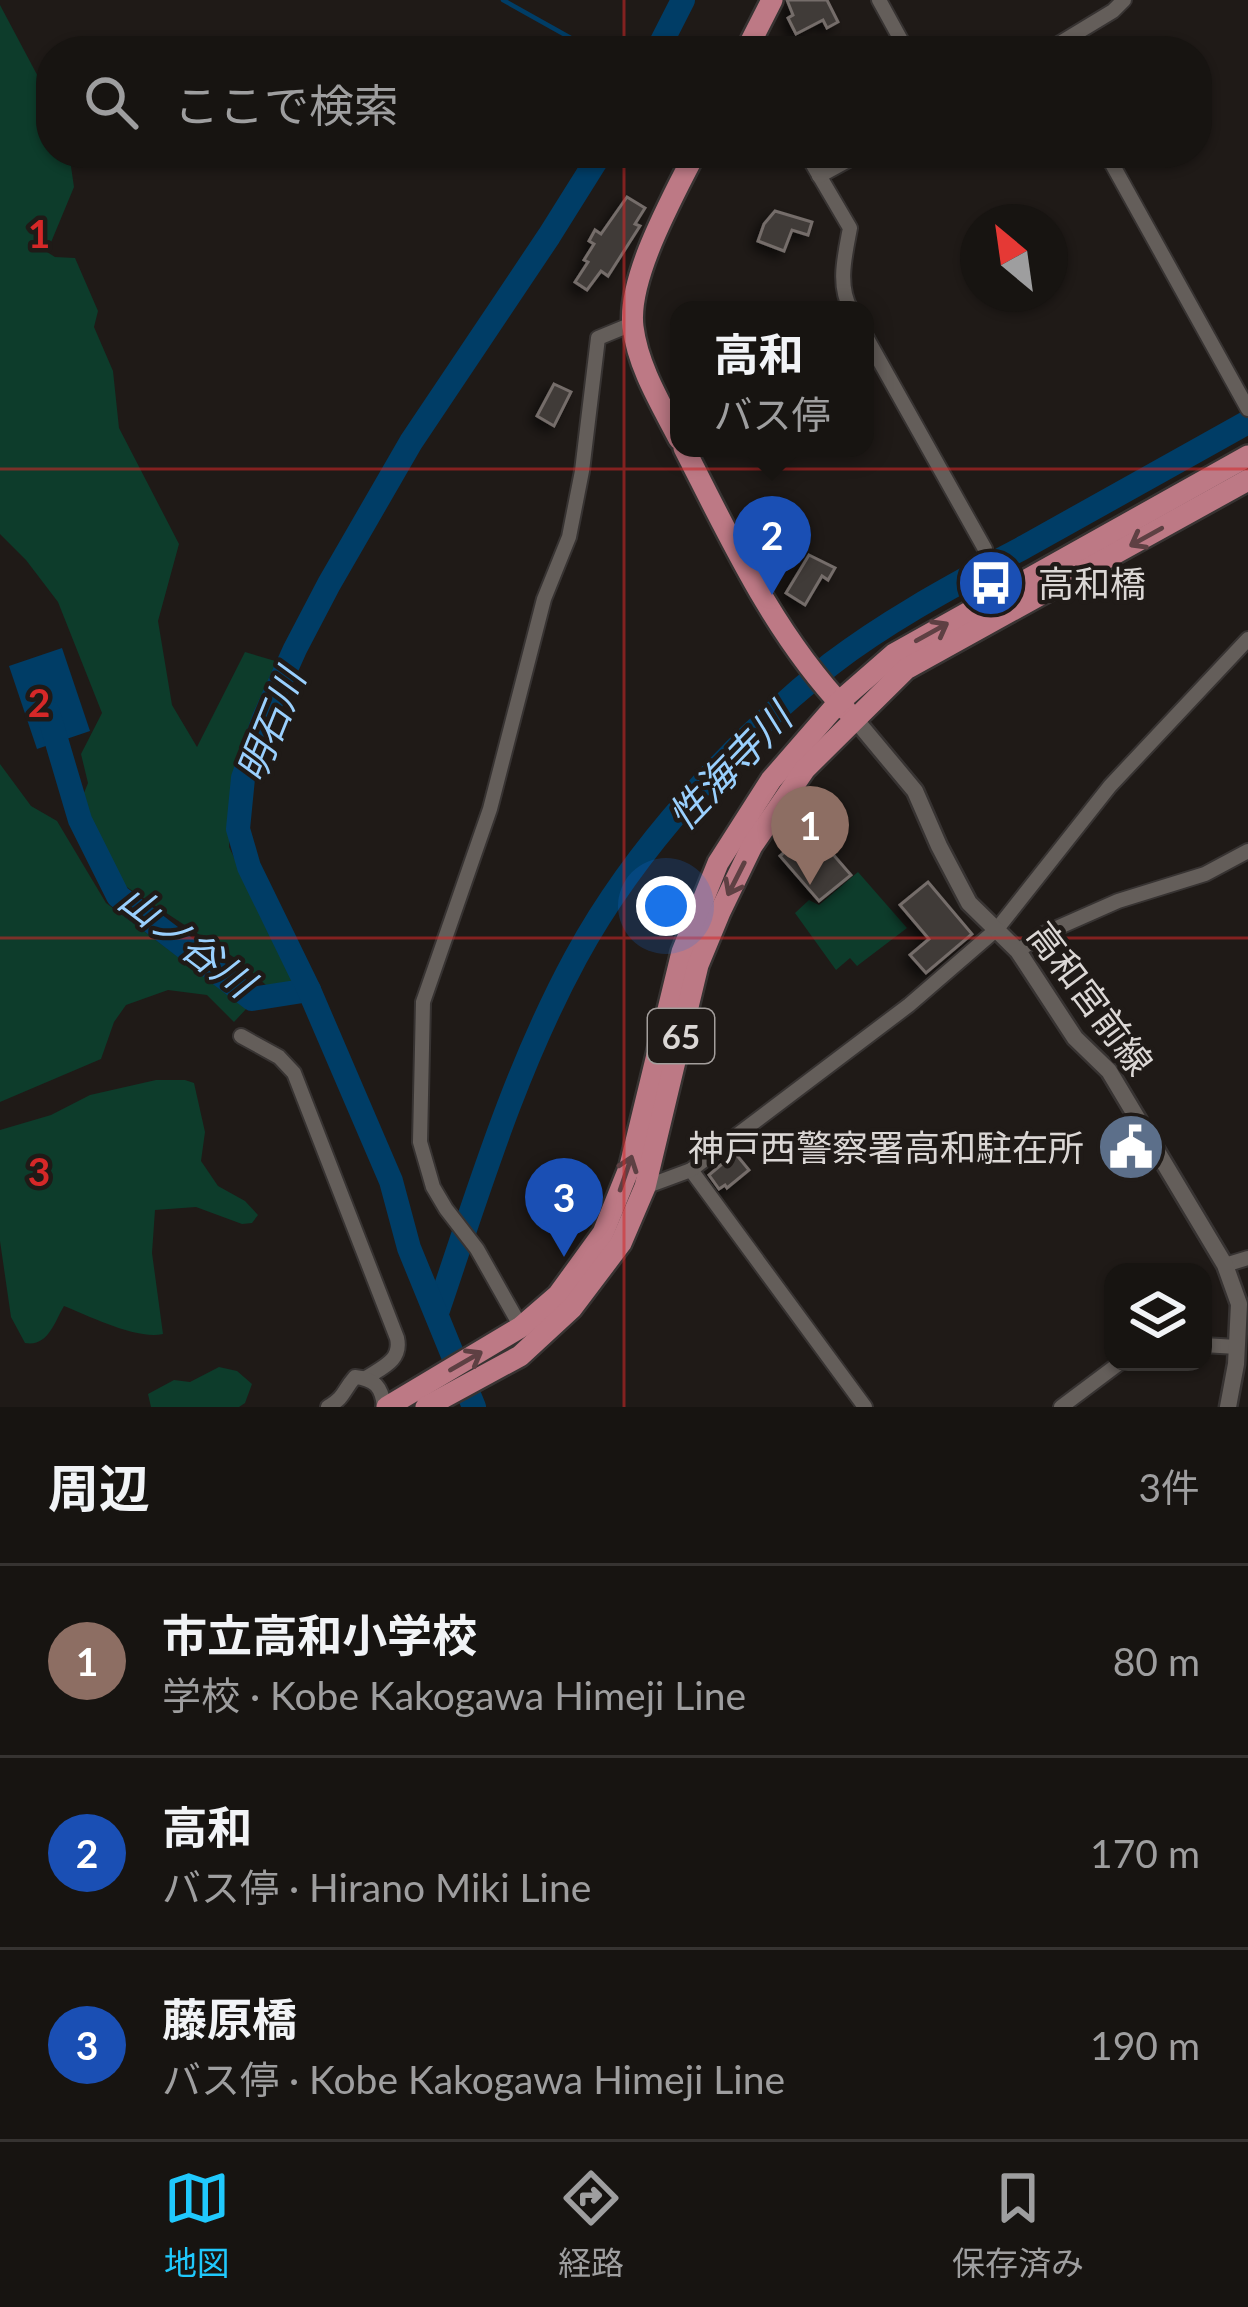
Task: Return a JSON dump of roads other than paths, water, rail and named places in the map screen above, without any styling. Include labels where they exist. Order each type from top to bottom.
[{"type":"main road","points":[[754,36],[772,0]]},
{"type":"main road","points":[[670,422],[645,373],[632,324],[650,245],[688,168]]},
{"type":"main road","name":"65","points":[[425,1400],[558,1294],[603,1233],[630,1166],[682,952],[718,863],[771,780],[840,702],[893,654],[1248,456]]},
{"type":"main road","points":[[689,457],[759,594],[803,662],[840,702]]},
{"type":"main road","name":"65","points":[[385,1407],[425,1400],[520,1356],[572,1308],[621,1243],[645,1187],[698,965],[719,912],[752,846],[805,769],[840,702],[1248,480]]},
{"type":"street","points":[[880,0],[899,36]]},
{"type":"street","points":[[1072,36],[1124,0]]},
{"type":"street","points":[[814,168],[850,228],[843,267],[846,301]]},
{"type":"street","points":[[819,176],[834,168]]},
{"type":"street","points":[[1114,168],[1246,406]]},
{"type":"street","points":[[517,1331],[477,1249],[433,1187],[420,1142],[423,1002],[490,809],[544,599],[569,537],[598,338],[632,324]]},
{"type":"street","points":[[874,351],[985,549]]},
{"type":"street","points":[[645,1187],[691,1170],[909,1005],[997,929],[1110,786],[1248,639]]},
{"type":"street","name":"高和宮前線","points":[[840,702],[915,791],[969,903],[1018,951],[1075,1038],[1109,1071],[1225,1265],[1239,1304],[1228,1407]]},
{"type":"street","points":[[1018,951],[1041,935],[1118,901],[1205,874],[1248,851]]},
{"type":"street","points":[[242,1036],[294,1073],[397,1338],[397,1358],[367,1378]]},
{"type":"street","points":[[691,1170],[865,1407]]},
{"type":"street","points":[[1225,1265],[1248,1258]]},
{"type":"street","points":[[1212,1346],[1237,1347]]},
{"type":"street","points":[[1061,1407],[1109,1371]]},
{"type":"street","points":[[328,1407],[343,1398],[355,1377],[376,1383],[385,1407]]},
{"type":"water","points":[[62,648],[90,731],[37,749],[9,666]]},
{"type":"waterway","points":[[503,0],[567,36]]},
{"type":"waterway","name":"明石川","points":[[665,36],[683,0]]},
{"type":"waterway","name":"明石川","points":[[474,1407],[409,1248],[391,1181],[309,990],[249,867],[238,829],[243,778],[264,718],[329,584],[411,442],[592,168]]},
{"type":"waterway","name":"性海寺川","points":[[437,1313],[499,1132],[554,999],[600,916],[689,798],[795,694],[878,631],[1248,422]]},
{"type":"waterway","name":"山ノ谷川","points":[[48,712],[80,820],[118,896],[252,999],[309,990]]},
{"type":"place","name":"高和橋","points":[[991,583]]},
{"type":"place","name":"高和","points":[[772,595]]},
{"type":"place","name":"市立高和小学校","points":[[810,885]]},
{"type":"place","name":"神戸西警察署高和駐在所","points":[[1131,1147]]},
{"type":"place","name":"藤原橋","points":[[564,1257]]}]
